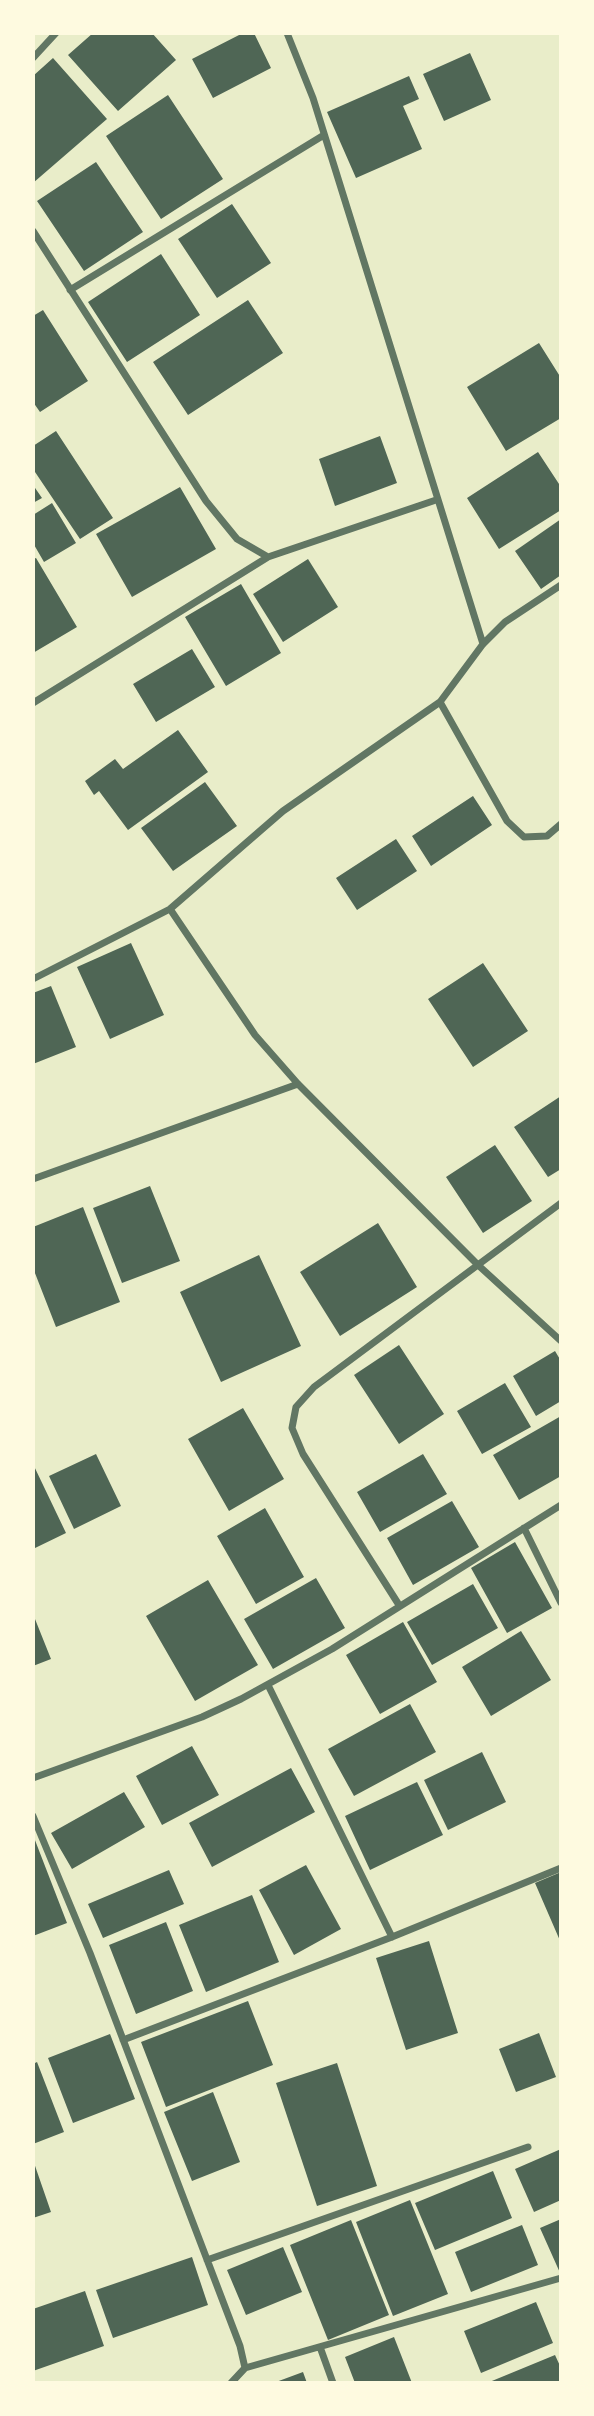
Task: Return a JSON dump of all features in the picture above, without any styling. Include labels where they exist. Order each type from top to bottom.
[{"type":"street","points":[[33,58],[56,33]]},
{"type":"street","points":[[287,33],[324,135],[483,644]]},
{"type":"street","points":[[70,290],[324,135]]},
{"type":"street","points":[[33,231],[206,501],[237,539],[268,557]]},
{"type":"street","points":[[33,703],[268,557],[436,500]]},
{"type":"street","points":[[33,979],[170,909],[283,811],[440,702],[483,644],[505,622],[561,585]]},
{"type":"street","points":[[440,702],[507,821],[524,837],[547,836],[561,824]]},
{"type":"street","points":[[170,909],[255,1035],[298,1084],[478,1265],[561,1341]]},
{"type":"street","points":[[33,1179],[298,1084]]},
{"type":"street","points":[[399,1605],[303,1454],[292,1428],[296,1407],[314,1387],[561,1203]]},
{"type":"street","points":[[33,1778],[202,1717],[268,1685],[332,1649],[561,1505]]},
{"type":"street","points":[[524,1528],[561,1603]]},
{"type":"street","points":[[268,1685],[392,1937]]},
{"type":"street","points":[[33,1816],[123,2040],[245,2368]]},
{"type":"street","points":[[123,2040],[392,1937],[561,1868]]},
{"type":"street","points":[[207,2260],[528,2147]]},
{"type":"street","points":[[231,2383],[245,2368],[561,2278]]},
{"type":"street","points":[[320,2347],[333,2383]]},
{"type":"building","points":[[93,33],[152,33],[176,60],[118,111],[68,55]]},
{"type":"building","points":[[243,33],[254,33],[271,68],[213,98],[192,59]]},
{"type":"building","points":[[470,53],[491,100],[444,121],[423,74]]},
{"type":"building","points":[[53,58],[107,119],[33,183],[33,76]]},
{"type":"building","points":[[409,76],[419,99],[403,106],[422,149],[356,178],[327,112]]},
{"type":"building","points":[[168,95],[223,179],[161,219],[106,136]]},
{"type":"building","points":[[96,162],[143,232],[84,271],[37,201]]},
{"type":"building","points":[[232,204],[271,263],[217,298],[178,239]]},
{"type":"building","points":[[161,254],[200,315],[127,362],[88,302]]},
{"type":"building","points":[[248,300],[283,353],[188,415],[153,362]]},
{"type":"building","points":[[43,310],[88,381],[40,412],[33,402],[33,316]]},
{"type":"building","points":[[539,343],[561,378],[561,418],[506,451],[467,387]]},
{"type":"building","points":[[56,431],[113,518],[80,539],[33,469],[33,446]]},
{"type":"building","points":[[380,436],[397,483],[335,506],[319,459]]},
{"type":"building","points":[[538,452],[561,487],[561,510],[499,549],[467,498]]},
{"type":"building","points":[[33,485],[42,498],[33,503]]},
{"type":"building","points":[[180,487],[216,549],[132,597],[96,534]]},
{"type":"building","points":[[52,503],[76,543],[44,562],[33,543],[33,515]]},
{"type":"building","points":[[561,519],[561,575],[541,589],[515,551]]},
{"type":"building","points":[[36,558],[77,627],[33,653],[33,559]]},
{"type":"building","points":[[308,559],[338,607],[283,642],[253,594]]},
{"type":"building","points":[[241,584],[281,653],[226,686],[185,617]]},
{"type":"building","points":[[192,649],[215,687],[156,722],[133,684]]},
{"type":"building","points":[[178,730],[208,772],[128,830],[99,791],[94,795],[85,781],[115,759],[123,769]]},
{"type":"building","points":[[205,782],[237,826],[173,871],[141,828]]},
{"type":"building","points":[[473,796],[492,825],[431,866],[412,836]]},
{"type":"building","points":[[396,839],[417,871],[357,910],[336,878]]},
{"type":"building","points":[[131,943],[164,1015],[110,1039],[77,967]]},
{"type":"building","points":[[483,963],[528,1031],[473,1067],[428,999]]},
{"type":"building","points":[[51,986],[76,1047],[33,1064],[33,993]]},
{"type":"building","points":[[561,1096],[561,1169],[548,1177],[514,1127]]},
{"type":"building","points":[[495,1145],[532,1201],[483,1233],[446,1177]]},
{"type":"building","points":[[150,1186],[180,1261],[122,1283],[93,1208]]},
{"type":"building","points":[[83,1207],[120,1302],[56,1327],[33,1268],[33,1227]]},
{"type":"building","points":[[378,1223],[417,1287],[340,1336],[300,1272]]},
{"type":"building","points":[[259,1255],[301,1346],[221,1382],[180,1292]]},
{"type":"building","points":[[399,1345],[444,1414],[399,1444],[354,1375]]},
{"type":"building","points":[[555,1351],[561,1361],[561,1401],[536,1416],[513,1376]]},
{"type":"building","points":[[505,1383],[531,1427],[482,1454],[457,1411]]},
{"type":"building","points":[[243,1408],[284,1479],[229,1511],[188,1439]]},
{"type":"building","points":[[561,1416],[561,1476],[519,1500],[493,1455]]},
{"type":"building","points":[[96,1454],[121,1506],[74,1529],[49,1476]]},
{"type":"building","points":[[423,1454],[447,1494],[380,1532],[357,1492]]},
{"type":"building","points":[[33,1464],[66,1533],[33,1549]]},
{"type":"building","points":[[452,1501],[479,1547],[413,1585],[387,1538]]},
{"type":"building","points":[[265,1508],[304,1577],[256,1604],[217,1536]]},
{"type":"building","points":[[515,1542],[552,1608],[507,1633],[471,1568]]},
{"type":"building","points":[[316,1578],[345,1628],[273,1669],[244,1619]]},
{"type":"building","points":[[208,1580],[258,1665],[195,1701],[146,1616]]},
{"type":"building","points":[[473,1584],[498,1628],[432,1665],[407,1622]]},
{"type":"building","points":[[33,1614],[51,1659],[33,1666]]},
{"type":"building","points":[[403,1622],[437,1682],[380,1714],[346,1655]]},
{"type":"building","points":[[521,1631],[551,1680],[491,1716],[462,1667]]},
{"type":"building","points":[[410,1704],[436,1752],[354,1796],[328,1749]]},
{"type":"building","points":[[192,1746],[219,1795],[162,1825],[136,1776]]},
{"type":"building","points":[[482,1752],[506,1802],[448,1830],[424,1780]]},
{"type":"building","points":[[291,1768],[315,1812],[212,1867],[189,1823]]},
{"type":"building","points":[[417,1782],[443,1835],[370,1870],[345,1816]]},
{"type":"building","points":[[124,1792],[145,1827],[72,1869],[51,1833]]},
{"type":"building","points":[[33,1835],[67,1923],[33,1936]]},
{"type":"building","points":[[306,1865],[341,1929],[294,1955],[259,1890]]},
{"type":"building","points":[[169,1870],[184,1904],[103,1938],[88,1904]]},
{"type":"building","points":[[561,1872],[561,1943],[535,1883]]},
{"type":"building","points":[[252,1895],[279,1962],[206,1992],[179,1925]]},
{"type":"building","points":[[166,1922],[193,1991],[136,2014],[109,1945]]},
{"type":"building","points":[[429,1941],[458,2033],[406,2050],[376,1958]]},
{"type":"building","points":[[248,2001],[273,2065],[166,2107],[141,2042]]},
{"type":"building","points":[[539,2033],[556,2077],[516,2092],[499,2049]]},
{"type":"building","points":[[110,2034],[135,2099],[73,2123],[48,2058]]},
{"type":"building","points":[[37,2062],[64,2132],[33,2144],[33,2064]]},
{"type":"building","points":[[337,2063],[377,2186],[317,2206],[276,2083]]},
{"type":"building","points":[[213,2092],[240,2162],[192,2181],[164,2112]]},
{"type":"building","points":[[561,2149],[561,2200],[534,2212],[515,2169]]},
{"type":"building","points":[[33,2160],[51,2212],[33,2218]]},
{"type":"building","points":[[493,2171],[512,2218],[435,2250],[415,2203]]},
{"type":"building","points":[[410,2200],[448,2294],[393,2316],[356,2222]]},
{"type":"building","points":[[561,2219],[561,2275],[540,2228]]},
{"type":"building","points":[[351,2220],[389,2315],[328,2340],[290,2245]]},
{"type":"building","points":[[522,2225],[538,2265],[471,2292],[455,2252]]},
{"type":"building","points":[[283,2247],[302,2292],[246,2315],[227,2270]]},
{"type":"building","points":[[192,2257],[208,2305],[113,2338],[96,2290]]},
{"type":"building","points":[[85,2291],[104,2346],[33,2371],[33,2309]]},
{"type":"building","points":[[536,2302],[553,2343],[481,2373],[464,2331]]},
{"type":"building","points":[[394,2337],[412,2383],[355,2383],[345,2357]]},
{"type":"building","points":[[555,2355],[561,2368],[561,2383],[487,2383]]},
{"type":"building","points":[[303,2372],[307,2383],[276,2383],[276,2382]]}]
